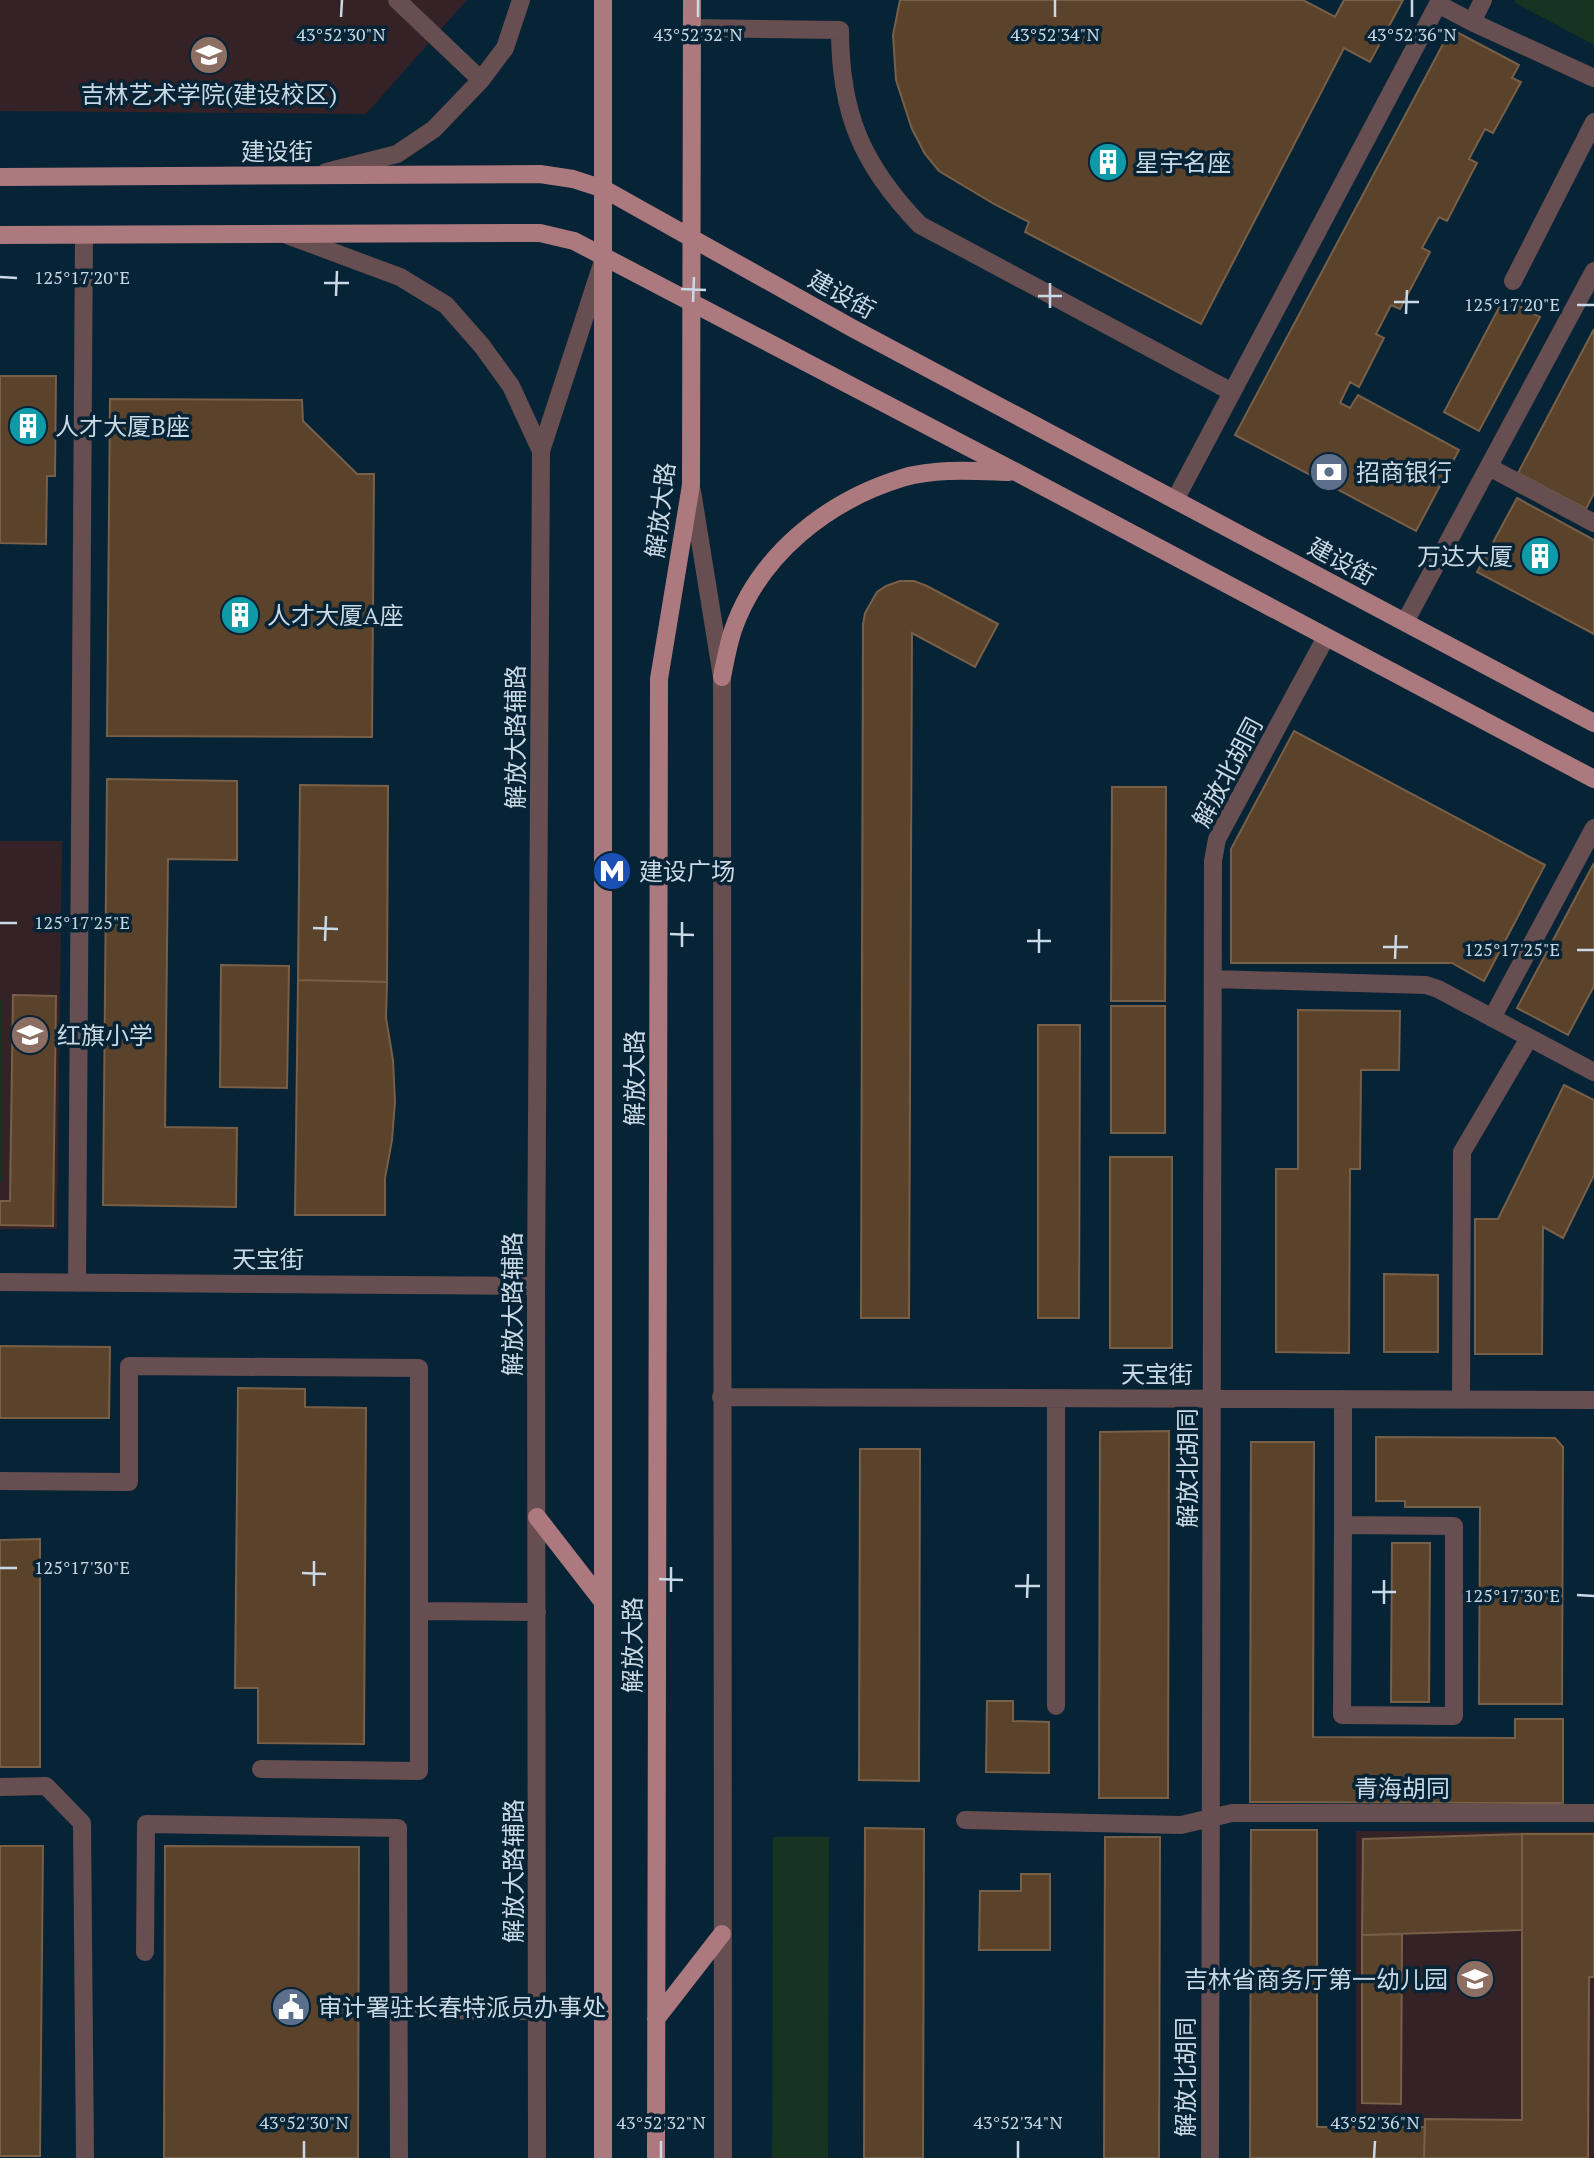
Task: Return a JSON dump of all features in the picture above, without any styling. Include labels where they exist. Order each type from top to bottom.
[{"type":"main road","name":"解放大路","points":[[603,0],[603,2158]]},
{"type":"main road","name":"解放大路","points":[[656,2158],[659,679],[691,485],[692,0]]},
{"type":"main road","name":"建设街","points":[[0,177],[540,174],[573,179],[604,189],[852,328],[1594,723]]},
{"type":"main road","points":[[0,235],[540,233],[574,241],[1594,779]]},
{"type":"main road","points":[[722,677],[733,630],[751,590],[776,555],[819,517],[852,499],[904,478],[958,470],[1016,472]]},
{"type":"main road","points":[[537,1517],[603,1602]]},
{"type":"main road","points":[[656,2018],[722,1934]]},
{"type":"street","points":[[397,0],[481,80]]},
{"type":"street","points":[[317,175],[397,154],[434,129],[481,80],[505,48],[521,0]]},
{"type":"street","points":[[1472,22],[1483,0]]},
{"type":"street","points":[[1175,500],[1438,4],[1594,78]]},
{"type":"street","points":[[692,28],[840,30],[844,89],[862,146],[877,175],[919,225],[1232,392]]},
{"type":"street","points":[[1513,281],[1594,122]]},
{"type":"street","points":[[284,234],[400,276],[446,305],[482,346],[511,386],[541,451]]},
{"type":"street","points":[[77,1283],[85,235]]},
{"type":"street","points":[[541,451],[604,256]]},
{"type":"street","points":[[1405,622],[1594,271]]},
{"type":"street","name":"解放大路辅路","points":[[537,2158],[536,1286],[541,451]]},
{"type":"street","points":[[1489,467],[1594,523]]},
{"type":"street","points":[[691,485],[722,677],[720,1397],[723,2158]]},
{"type":"street","name":"解放北胡同","points":[[1209,2158],[1213,861],[1217,839],[1326,637]]},
{"type":"street","points":[[1492,1018],[1594,828]]},
{"type":"street","points":[[1213,979],[1426,985],[1594,1072]]},
{"type":"street","points":[[1461,1400],[1462,1152],[1529,1038]]},
{"type":"street","name":"天宝街","points":[[0,1282],[536,1286]]},
{"type":"street","points":[[0,1481],[129,1482],[129,1366],[419,1368],[419,1771],[261,1769]]},
{"type":"street","name":"天宝街","points":[[720,1397],[1594,1400]]},
{"type":"street","points":[[1055,1706],[1056,1398]]},
{"type":"street","points":[[1343,1399],[1342,1716],[1454,1716],[1454,1526],[1343,1525]]},
{"type":"street","points":[[419,1611],[537,1612]]},
{"type":"street","points":[[0,1787],[46,1786],[82,1823],[85,2158]]},
{"type":"street","name":"青海胡同","points":[[965,1820],[1181,1825],[1231,1812],[1594,1813]]},
{"type":"street","points":[[145,1951],[146,1824],[398,1828],[398,2158]]},
{"type":"street","points":[[398,2010],[537,2011]]},
{"type":"shaded area","name":"吉林艺术学院(建设校区)","points":[[0,0],[467,0],[366,114],[0,111]]},
{"type":"shaded area","name":"红旗小学","points":[[0,841],[62,841],[57,1229],[0,1229]]},
{"type":"shaded area","name":"吉林省商务厅第一幼儿园","points":[[1356,1831],[1594,1832],[1594,2158],[1424,2158],[1356,2127]]},
{"type":"green space","points":[[1594,0],[1594,45],[1514,2]]},
{"type":"green space","points":[[2,1000],[2,1182],[0,1182]]},
{"type":"green space","points":[[773,1837],[829,1837],[828,2158],[772,2158]]},
{"type":"building","name":"星宇名座","points":[[900,0],[1303,0],[1335,17],[1344,0],[1403,0],[1370,62],[1344,48],[1201,324],[1025,232],[1029,222],[939,171],[925,154],[912,129],[896,80],[893,35]]},
{"type":"building","points":[[1451,29],[1519,65],[1512,78],[1521,82],[1493,133],[1485,129],[1469,159],[1477,163],[1447,221],[1439,217],[1422,248],[1430,252],[1400,309],[1391,305],[1376,334],[1384,338],[1359,387],[1350,382],[1340,403],[1350,408],[1358,395],[1459,450],[1416,531],[1235,435]]},
{"type":"building","points":[[1504,298],[1540,317],[1479,431],[1444,412]]},
{"type":"building","points":[[1594,329],[1594,493],[1586,509],[1518,473]]},
{"type":"building","name":"人才大厦B座","points":[[0,376],[56,376],[55,476],[47,476],[46,544],[0,543]]},
{"type":"building","name":"人才大厦A座","points":[[110,399],[302,400],[303,421],[357,474],[374,474],[372,737],[107,736]]},
{"type":"building","name":"万达大厦","points":[[1517,498],[1594,540],[1594,634],[1477,572]]},
{"type":"building","points":[[900,581],[914,581],[927,586],[998,624],[975,667],[912,633],[909,1318],[861,1318],[863,624],[865,613],[877,592]]},
{"type":"building","points":[[1294,731],[1545,865],[1484,981],[1452,963],[1231,963],[1231,849]]},
{"type":"building","points":[[107,779],[237,781],[237,860],[168,859],[165,1127],[237,1128],[236,1207],[103,1205]]},
{"type":"building","points":[[300,785],[388,786],[387,982],[298,980]]},
{"type":"building","points":[[1112,787],[1166,787],[1165,1001],[1111,1001]]},
{"type":"building","points":[[1594,863],[1594,986],[1568,1035],[1517,1008]]},
{"type":"building","points":[[221,965],[289,966],[287,1088],[220,1087]]},
{"type":"building","points":[[298,980],[387,982],[386,1018],[393,1060],[395,1102],[385,1178],[385,1215],[295,1215]]},
{"type":"building","points":[[13,995],[56,996],[53,1226],[0,1225],[0,1201],[10,1201]]},
{"type":"building","points":[[1111,1006],[1165,1006],[1165,1133],[1111,1133]]},
{"type":"building","points":[[1298,1010],[1400,1011],[1399,1070],[1361,1070],[1360,1169],[1350,1169],[1349,1353],[1276,1352],[1276,1169],[1298,1169]]},
{"type":"building","points":[[1038,1025],[1080,1025],[1079,1318],[1038,1318]]},
{"type":"building","points":[[1564,1085],[1594,1100],[1594,1175],[1563,1238],[1543,1227],[1542,1354],[1475,1354],[1475,1219],[1498,1219]]},
{"type":"building","points":[[1110,1157],[1172,1157],[1172,1348],[1110,1348]]},
{"type":"building","points":[[1384,1274],[1438,1275],[1438,1352],[1384,1352]]},
{"type":"building","points":[[0,1346],[110,1347],[109,1418],[0,1418]]},
{"type":"building","points":[[238,1388],[305,1389],[305,1407],[366,1408],[364,1744],[258,1743],[258,1688],[235,1688]]},
{"type":"building","points":[[1169,1431],[1168,1798],[1099,1798],[1100,1432]]},
{"type":"building","points":[[1376,1437],[1555,1438],[1563,1447],[1562,1704],[1479,1704],[1480,1507],[1405,1507],[1405,1501],[1376,1501]]},
{"type":"building","points":[[1251,1442],[1314,1442],[1313,1737],[1515,1738],[1515,1719],[1563,1719],[1563,1803],[1250,1802]]},
{"type":"building","points":[[860,1449],[920,1449],[919,1781],[859,1780]]},
{"type":"building","points":[[40,1539],[40,1767],[0,1767],[0,1540]]},
{"type":"building","points":[[1392,1543],[1430,1543],[1429,1702],[1391,1702]]},
{"type":"building","points":[[987,1701],[1013,1701],[1013,1721],[1049,1722],[1049,1773],[986,1772]]},
{"type":"building","points":[[865,1828],[924,1829],[923,2158],[864,2158]]},
{"type":"building","points":[[1251,1830],[1317,1830],[1317,2127],[1425,2127],[1424,2158],[1250,2158]]},
{"type":"building","points":[[1522,1834],[1594,1834],[1594,1977],[1589,1977],[1588,2158],[1424,2158],[1425,2119],[1522,2120]]},
{"type":"building","points":[[1522,1834],[1522,1930],[1362,1935],[1363,1839]]},
{"type":"building","points":[[1105,1837],[1160,1837],[1159,2158],[1104,2158]]},
{"type":"building","points":[[0,1846],[43,1846],[40,2156],[0,2156]]},
{"type":"building","points":[[165,1846],[359,1847],[358,2158],[164,2158]]},
{"type":"building","points":[[1021,1874],[1050,1874],[1050,1950],[979,1950],[980,1891],[1021,1891]]},
{"type":"building","points":[[1402,1934],[1401,2104],[1362,2103],[1362,1935]]},
{"type":"place","name":"吉林艺术学院(建设校区)","points":[[209,55]]},
{"type":"place","name":"星宇名座","points":[[1108,162]]},
{"type":"place","name":"人才大厦B座","points":[[28,426]]},
{"type":"place","name":"招商银行","points":[[1329,472]]},
{"type":"place","name":"万达大厦","points":[[1540,556]]},
{"type":"place","name":"人才大厦A座","points":[[240,615]]},
{"type":"place","name":"建设广场","points":[[612,871]]},
{"type":"place","name":"红旗小学","points":[[30,1035]]},
{"type":"place","name":"吉林省商务厅第一幼儿园","points":[[1475,1979]]},
{"type":"place","name":"审计署驻长春特派员办事处","points":[[291,2007]]}]
